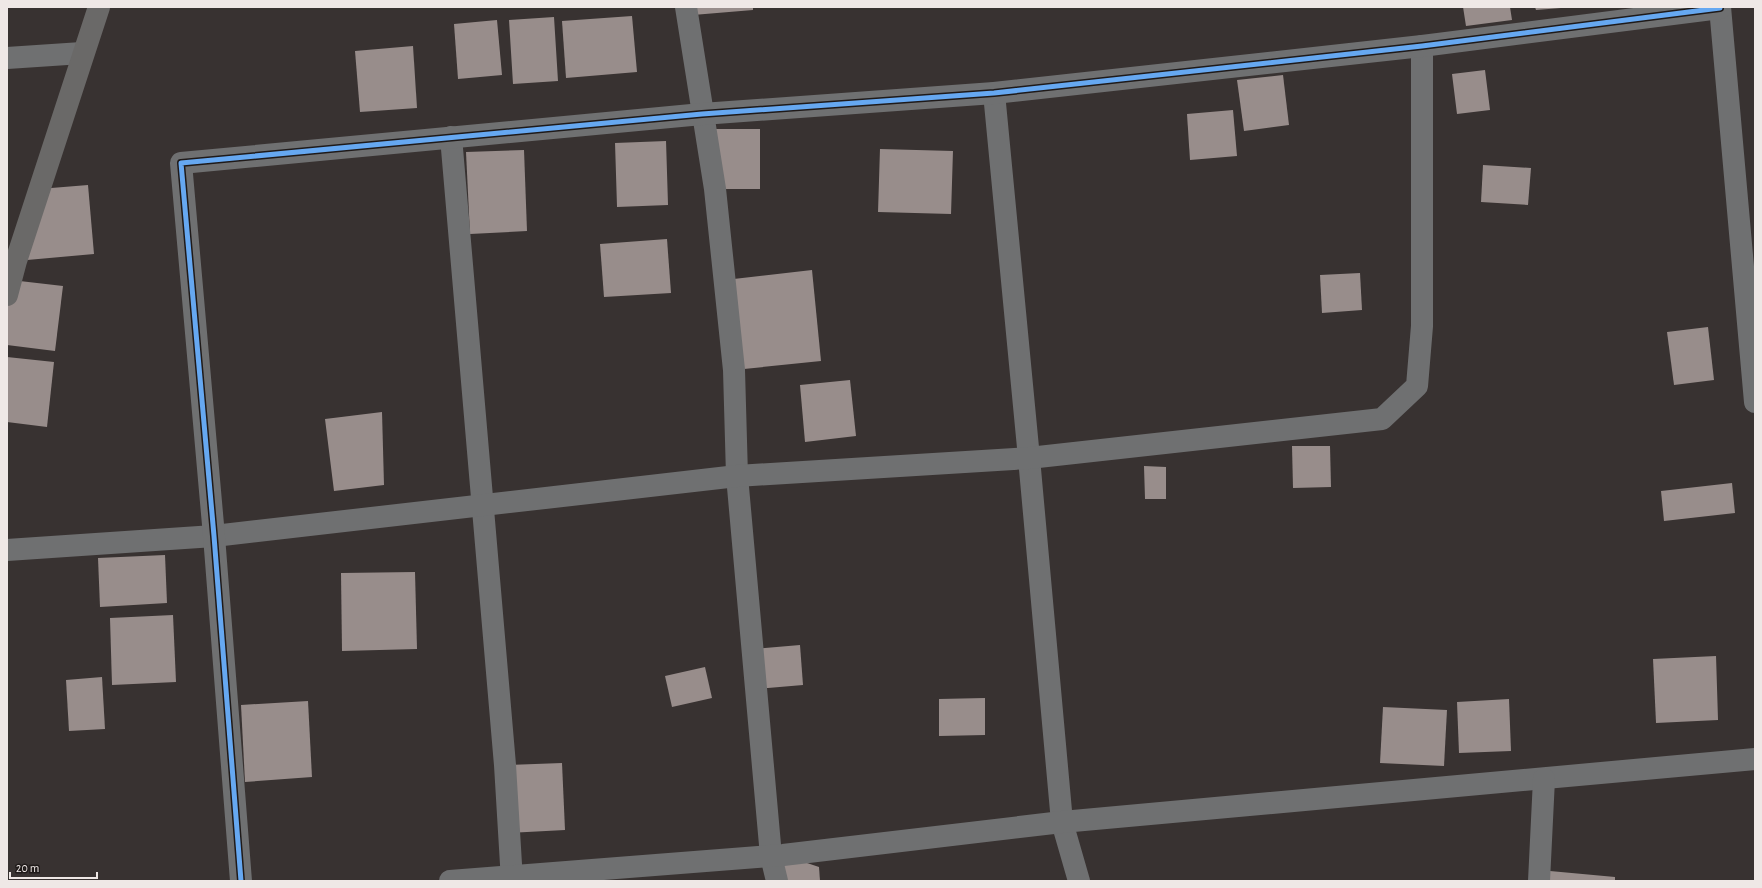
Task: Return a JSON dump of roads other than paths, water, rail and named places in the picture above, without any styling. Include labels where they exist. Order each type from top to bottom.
[{"type":"street","points":[[7,296],[16,261],[82,53],[99,7]]},
{"type":"street","points":[[686,7],[715,189],[734,370],[737,476],[755,690],[772,856],[777,881]]},
{"type":"street","points":[[241,881],[214,536],[181,163],[702,114],[994,93],[1422,46],[1720,8],[1755,402]]},
{"type":"street","points":[[7,550],[214,536],[737,476],[1029,458],[1382,419],[1417,386],[1422,326],[1422,46]]},
{"type":"street","points":[[7,58],[82,53]]},
{"type":"street","points":[[994,93],[1062,822],[1079,881]]},
{"type":"street","points":[[451,137],[505,765],[512,878]]},
{"type":"street","points":[[450,881],[512,878],[772,856],[1062,822],[1755,760]]},
{"type":"street","points":[[1539,881],[1544,779]]}]
